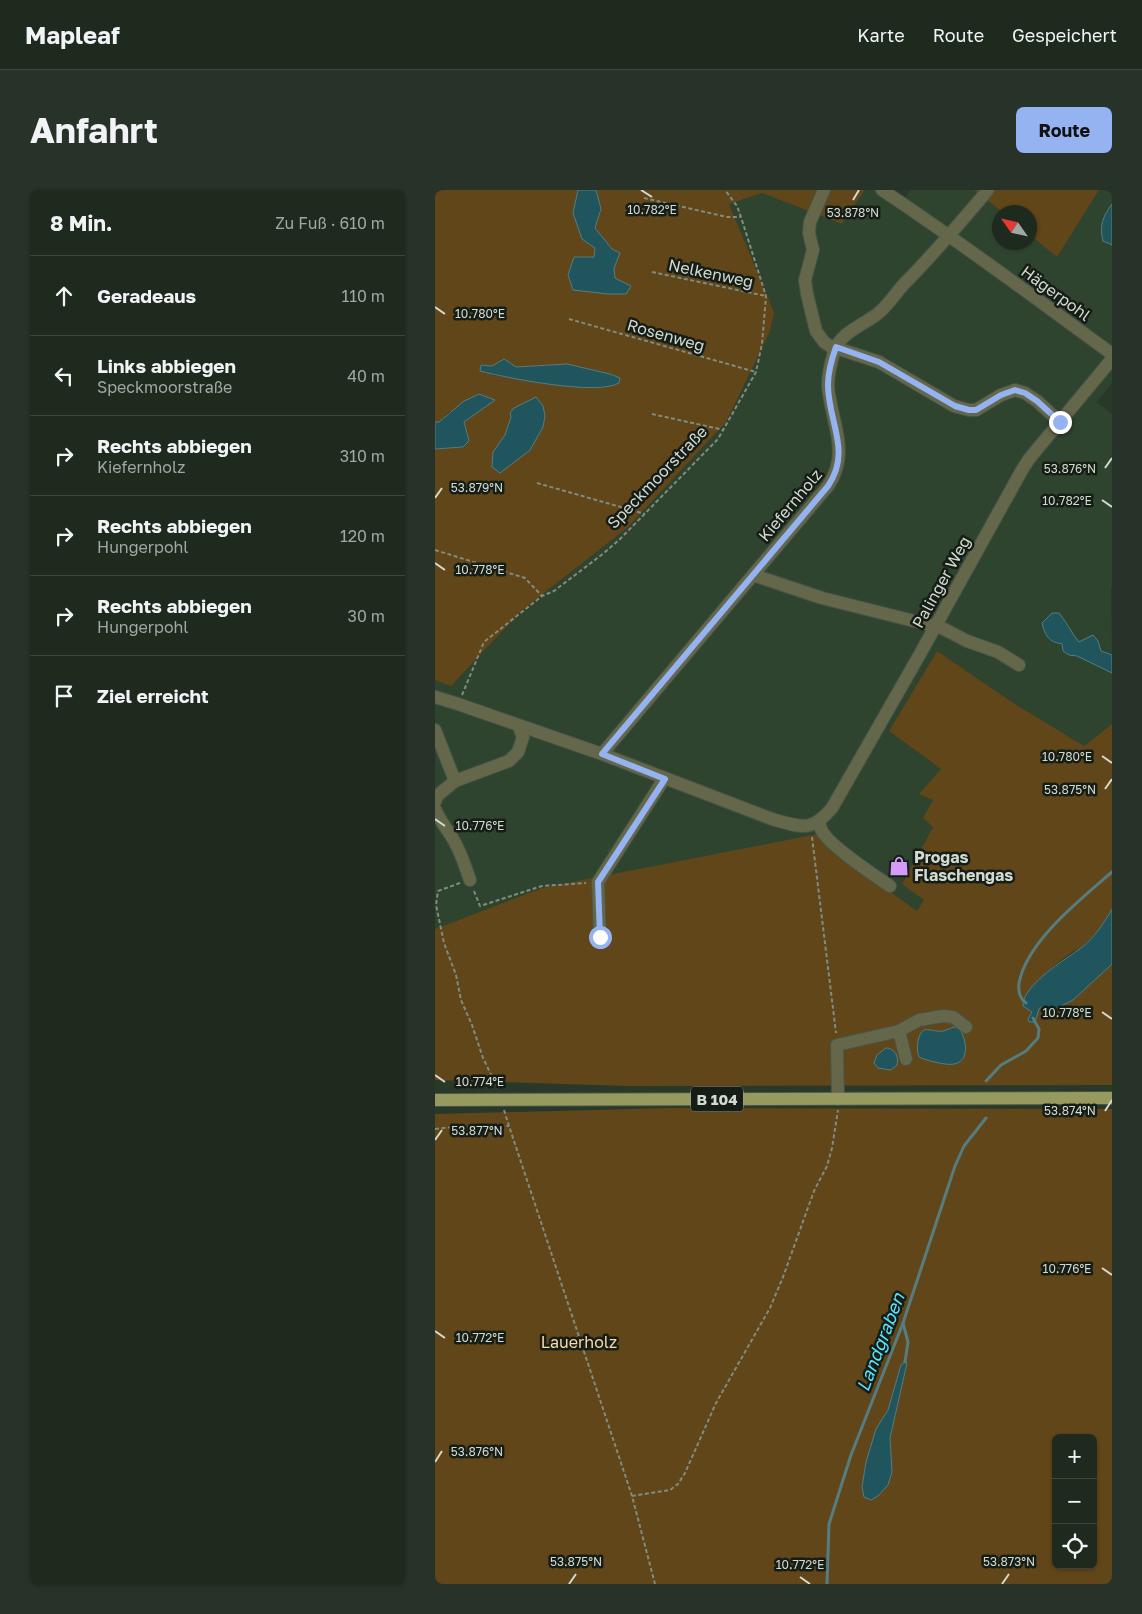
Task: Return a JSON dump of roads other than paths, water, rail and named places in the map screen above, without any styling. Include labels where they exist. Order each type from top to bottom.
[{"type":"main road","name":"B 104","points":[[435,1100],[1112,1098]]},
{"type":"street","points":[[824,190],[810,222],[809,233],[813,250],[805,280],[815,331],[824,342],[879,362],[955,406],[976,410],[1001,395],[1015,390],[1025,393],[1037,401],[1060,422]]},
{"type":"street","name":"Hägerpohl","points":[[883,190],[915,214],[949,235],[1112,354]]},
{"type":"street","points":[[836,347],[848,333],[884,308],[988,190]]},
{"type":"street","name":"Kiefernholz","points":[[602,754],[835,476],[838,464],[839,442],[828,384],[836,347]]},
{"type":"street","name":"Palinger Weg","points":[[815,823],[832,808],[1023,470],[1112,359]]},
{"type":"street","points":[[753,575],[822,598],[943,628],[967,641],[998,652],[1019,665]]},
{"type":"street","points":[[435,697],[602,754],[772,820],[801,827],[815,823],[837,847],[890,886]]},
{"type":"street","points":[[435,802],[437,796],[455,781],[509,761],[518,752],[523,737],[518,725]]},
{"type":"street","points":[[435,730],[455,781]]},
{"type":"street","points":[[600,937],[598,882],[665,779]]},
{"type":"street","points":[[435,809],[440,821],[462,856],[470,880]]},
{"type":"street","points":[[838,1099],[837,1045],[853,1043],[899,1031],[919,1020],[943,1016],[953,1017],[966,1028]]},
{"type":"street","points":[[899,1031],[906,1059]]},
{"type":"water","points":[[578,190],[596,190],[601,209],[595,228],[612,249],[620,253],[614,268],[615,278],[631,286],[626,294],[573,290],[568,275],[574,257],[594,257],[595,248],[582,239],[573,213]]},
{"type":"water","points":[[1112,204],[1112,245],[1103,241],[1101,231],[1104,217]]},
{"type":"water","points":[[504,359],[516,367],[567,364],[620,378],[619,383],[608,387],[572,387],[510,378],[480,371],[481,365],[492,366]]},
{"type":"water","points":[[479,394],[495,400],[464,422],[469,441],[463,447],[435,449],[435,422],[439,422],[464,401]]},
{"type":"water","points":[[536,397],[543,406],[545,416],[543,427],[530,450],[500,473],[492,467],[493,452],[505,435],[511,417],[510,413],[514,408]]},
{"type":"water","points":[[1052,613],[1059,613],[1079,642],[1093,635],[1098,641],[1101,651],[1112,655],[1112,673],[1077,656],[1069,655],[1063,651],[1062,644],[1048,638],[1042,623]]},
{"type":"water","points":[[1112,909],[1112,964],[1073,1000],[1055,1009],[1042,1007],[1039,1009],[1035,1022],[1029,1022],[1028,1019],[1032,1012],[1023,1006],[1030,990],[1046,973],[1086,944],[1106,920]]},
{"type":"water","points":[[954,1027],[959,1028],[964,1037],[965,1054],[963,1059],[954,1064],[946,1064],[919,1057],[918,1043],[922,1032],[925,1030],[943,1031]]},
{"type":"water","points":[[886,1048],[894,1051],[897,1056],[897,1065],[891,1070],[878,1068],[874,1063],[877,1055]]},
{"type":"water","points":[[905,1362],[907,1363],[890,1438],[892,1472],[888,1485],[878,1496],[871,1500],[864,1497],[862,1487],[866,1462],[876,1429],[888,1410],[901,1365]]},
{"type":"waterway","name":"Landgraben","points":[[1026,1003],[1019,994],[1019,983],[1024,967],[1032,952],[1057,922],[1112,872]]},
{"type":"waterway","name":"Landgraben","points":[[986,1081],[1001,1065],[1026,1051],[1038,1038],[1039,1029],[1033,1018]]},
{"type":"waterway","name":"Landgraben","points":[[827,1584],[829,1524],[851,1455],[903,1323],[955,1166],[964,1146],[986,1118]]},
{"type":"waterway","points":[[903,1323],[908,1342],[905,1362]]},
{"type":"place","name":"Progas Flaschengas","points":[[899,866]]},
{"type":"park label","name":"Lauerholz","points":[[579,1342]]}]
